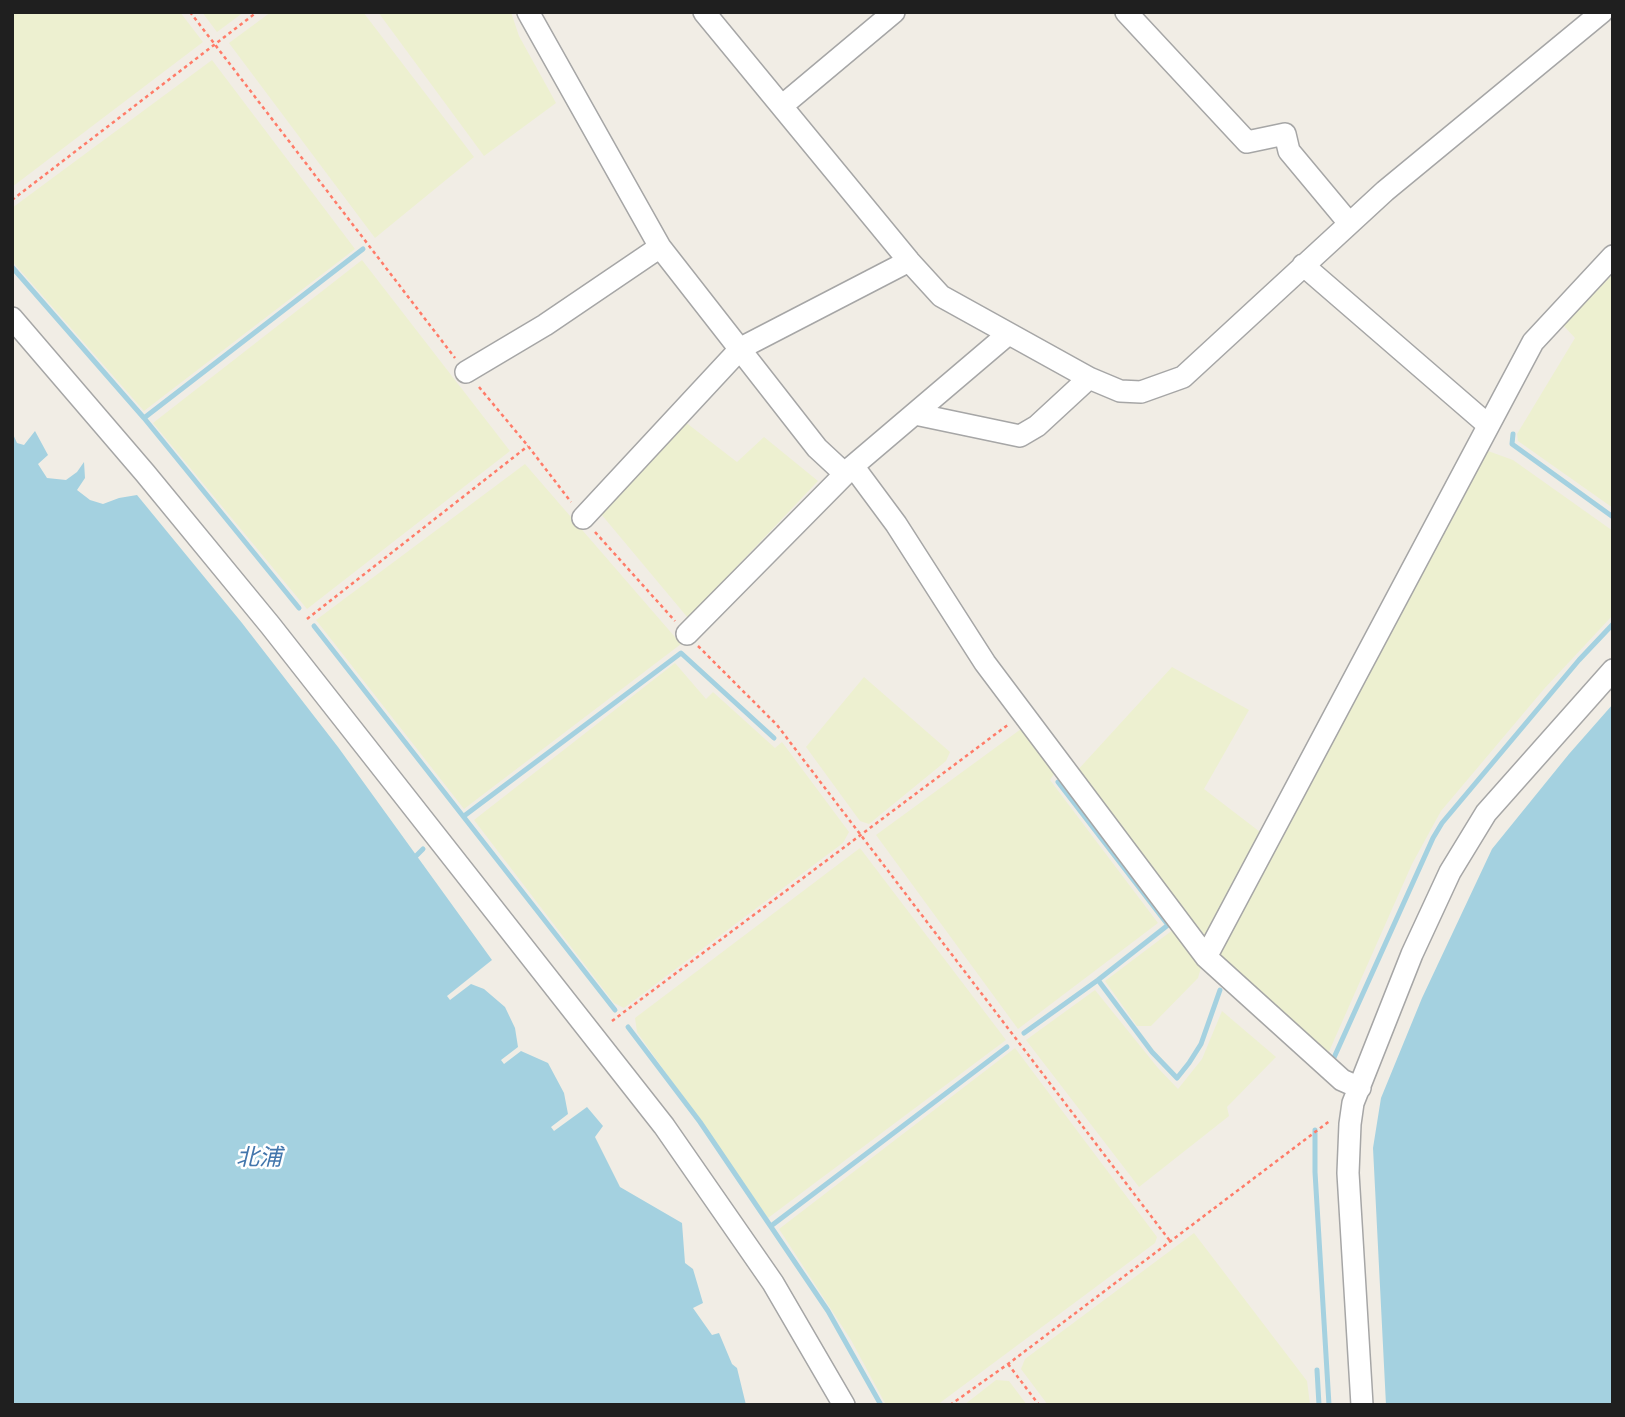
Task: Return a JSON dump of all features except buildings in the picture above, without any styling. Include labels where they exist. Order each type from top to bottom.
[{"type":"street","points":[[528,12],[660,247],[817,448],[849,470],[896,524],[985,663],[1206,957],[1356,1095]]},
{"type":"street","points":[[705,12],[909,261],[941,296],[1007,335],[1089,378],[1120,391],[1141,392],[1183,377],[1349,223],[1602,12]]},
{"type":"street","points":[[783,105],[894,12]]},
{"type":"street","points":[[1126,12],[1247,142],[1286,134],[1289,151],[1349,223]]},
{"type":"street","points":[[466,372],[545,325],[660,247]]},
{"type":"street","points":[[1206,957],[1533,342],[1613,256]]},
{"type":"street","points":[[583,518],[741,348],[909,261]]},
{"type":"street","points":[[1303,265],[1488,425]]},
{"type":"street","points":[[12,318],[270,625],[639,1094],[773,1283],[844,1405]]},
{"type":"street","points":[[687,634],[849,470],[1007,335]]},
{"type":"street","points":[[915,414],[1020,436],[1037,426],[1089,378]]},
{"type":"street","points":[[1362,1405],[1348,1174],[1350,1124],[1356,1095],[1412,954],[1450,873],[1486,813],[1613,670]]},
{"type":"path","points":[[12,200],[257,12]]},
{"type":"path","points":[[307,619],[528,446]]},
{"type":"path","points":[[612,1021],[1023,713]]},
{"type":"path","points":[[950,1405],[1008,1364],[1356,1095]]},
{"type":"path","points":[[1008,1364],[1039,1405]]},
{"type":"green space","points":[[12,12],[180,12],[203,42],[12,187]]},
{"type":"green space","points":[[202,12],[244,12],[217,32]]},
{"type":"green space","points":[[271,12],[363,12],[474,157],[375,238],[229,43]]},
{"type":"green space","points":[[378,12],[511,12],[519,36],[556,103],[484,156]]},
{"type":"green space","points":[[212,60],[355,249],[144,411],[12,261],[12,208]]},
{"type":"green space","points":[[362,260],[510,451],[307,609],[153,423]]},
{"type":"green space","points":[[1613,274],[1613,508],[1518,441],[1517,434],[1575,338],[1563,325]]},
{"type":"green space","points":[[680,418],[737,462],[764,437],[818,481],[688,618],[601,514]]},
{"type":"green space","points":[[1488,451],[1513,460],[1613,531],[1613,615],[1544,689],[1441,811],[1412,864],[1327,1056],[1217,958],[1274,841],[1280,843],[1407,585],[1451,503]]},
{"type":"green space","points":[[525,464],[681,644],[464,809],[316,620]]},
{"type":"green space","points":[[675,663],[706,699],[713,692],[775,748],[782,742],[849,832],[843,843],[624,1008],[614,1003],[474,820]]},
{"type":"green space","points":[[1172,667],[1249,710],[1204,789],[1264,835],[1207,938],[1075,773]]},
{"type":"green space","points":[[864,677],[950,752],[946,761],[869,824],[860,821],[806,747]]},
{"type":"green space","points":[[1021,729],[1054,774],[1050,780],[1158,923],[1018,1029],[876,835]]},
{"type":"green space","points":[[860,848],[1006,1040],[768,1218],[637,1032],[635,1018]]},
{"type":"green space","points":[[1174,929],[1202,964],[1198,978],[1151,1026],[1137,1026],[1105,981]]},
{"type":"green space","points":[[1095,990],[1178,1089],[1202,1059],[1222,1011],[1276,1057],[1227,1107],[1229,1116],[1139,1187],[1026,1040]]},
{"type":"green space","points":[[1015,1048],[1157,1237],[1155,1243],[937,1405],[886,1405],[851,1340],[779,1229]]},
{"type":"green space","points":[[1194,1233],[1307,1381],[1310,1405],[1048,1405],[1021,1369],[1025,1359]]},
{"type":"green space","points":[[996,1380],[1009,1381],[1027,1405],[964,1405]]},
{"type":"water","name":"北浦","points":[[35,431],[48,455],[38,464],[47,478],[66,480],[77,472],[84,462],[85,478],[77,490],[90,500],[103,504],[137,495],[242,623],[338,747],[492,960],[447,996],[450,1000],[471,984],[484,989],[505,1007],[515,1028],[518,1047],[501,1060],[504,1064],[521,1051],[548,1063],[564,1093],[568,1114],[551,1127],[554,1131],[587,1107],[603,1126],[595,1137],[620,1187],[682,1223],[685,1263],[693,1269],[703,1303],[693,1308],[712,1335],[719,1333],[732,1364],[737,1368],[746,1405],[12,1405],[12,432],[17,443],[24,445]]},
{"type":"water","points":[[1613,704],[1613,1405],[1386,1405],[1373,1148],[1381,1098],[1422,998],[1492,849]]},
{"type":"waterway","points":[[144,418],[363,249]]},
{"type":"waterway","points":[[12,267],[144,418],[299,608]]},
{"type":"waterway","points":[[1513,434],[1512,444],[1613,517]]},
{"type":"waterway","points":[[1332,1062],[1442,823],[1579,660],[1613,624]]},
{"type":"waterway","points":[[314,626],[615,1010]]},
{"type":"waterway","points":[[464,816],[681,653],[774,738]]},
{"type":"waterway","points":[[1024,1033],[1168,925],[1058,782]]},
{"type":"waterway","points":[[413,859],[423,849]]},
{"type":"waterway","points":[[1098,980],[1152,1052],[1177,1078],[1201,1044],[1220,990]]},
{"type":"waterway","points":[[628,1027],[700,1122],[828,1311],[881,1405]]},
{"type":"waterway","points":[[771,1226],[1007,1047]]},
{"type":"waterway","points":[[1315,1130],[1315,1172],[1329,1405]]},
{"type":"waterway","points":[[1317,1370],[1319,1405]]}]
